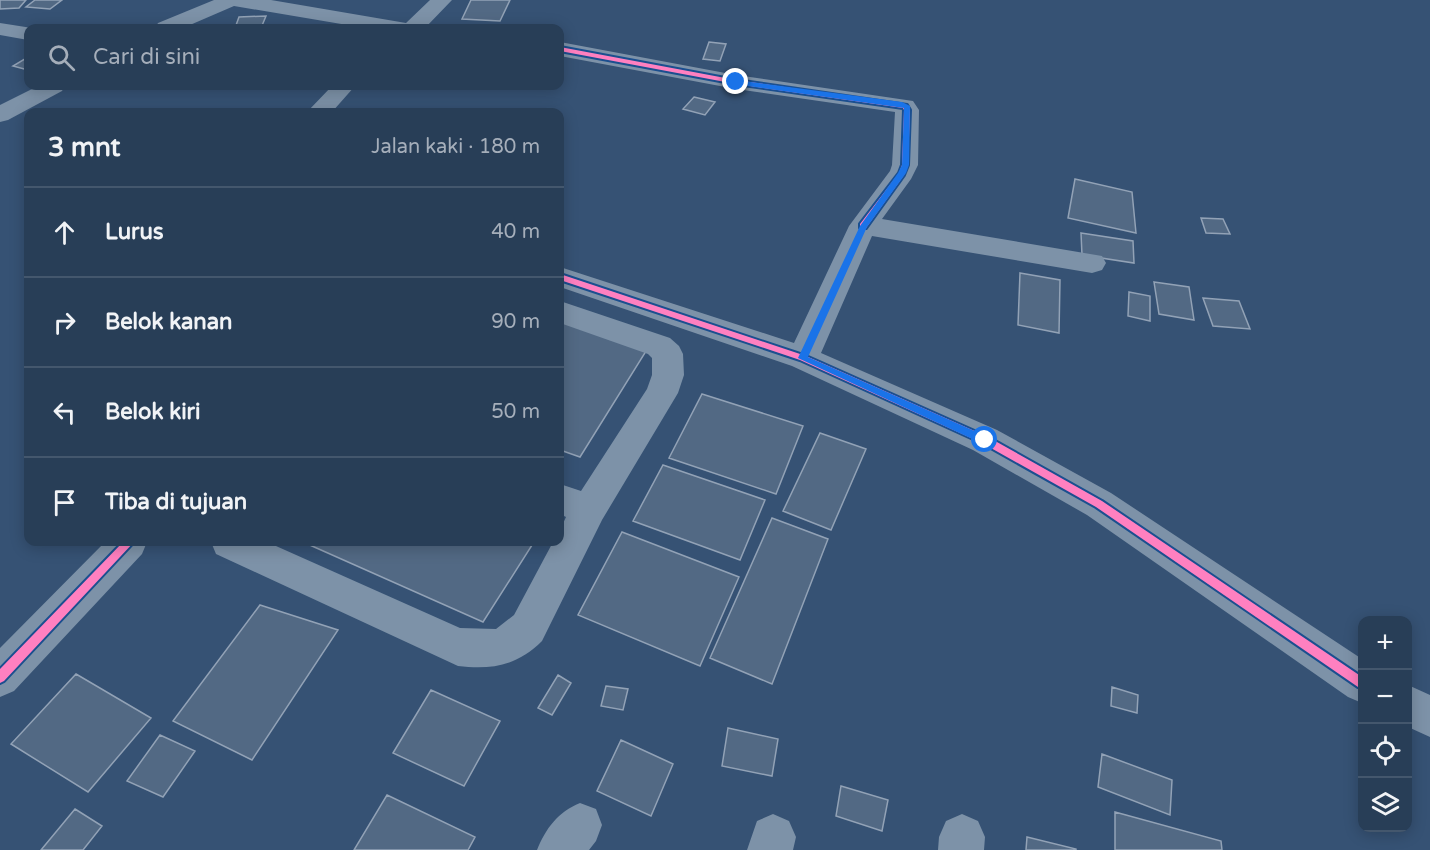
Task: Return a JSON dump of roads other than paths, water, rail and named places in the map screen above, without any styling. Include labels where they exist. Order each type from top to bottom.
[{"type":"street","points":[[176,24],[233,0],[374,24]]},
{"type":"street","points":[[417,24],[442,0]]},
{"type":"street","points":[[0,29],[24,33]]},
{"type":"street","points":[[564,51],[736,82],[905,106],[907,110],[905,165],[902,173],[864,226],[803,358]]},
{"type":"street","points":[[12,116],[48,90]]},
{"type":"street","points":[[323,108],[340,90]]},
{"type":"street","points":[[864,226],[1092,263]]},
{"type":"street","points":[[564,278],[803,358],[927,412],[1051,476],[1099,504],[1358,680]]},
{"type":"street","points":[[564,313],[659,346],[668,354],[669,359],[666,385],[574,504],[564,531]]},
{"type":"street","points":[[0,677],[125,546]]},
{"type":"street","points":[[238,546],[458,647],[489,650],[513,644],[528,628],[558,546]]},
{"type":"street","points":[[1412,708],[1430,716]]}]
